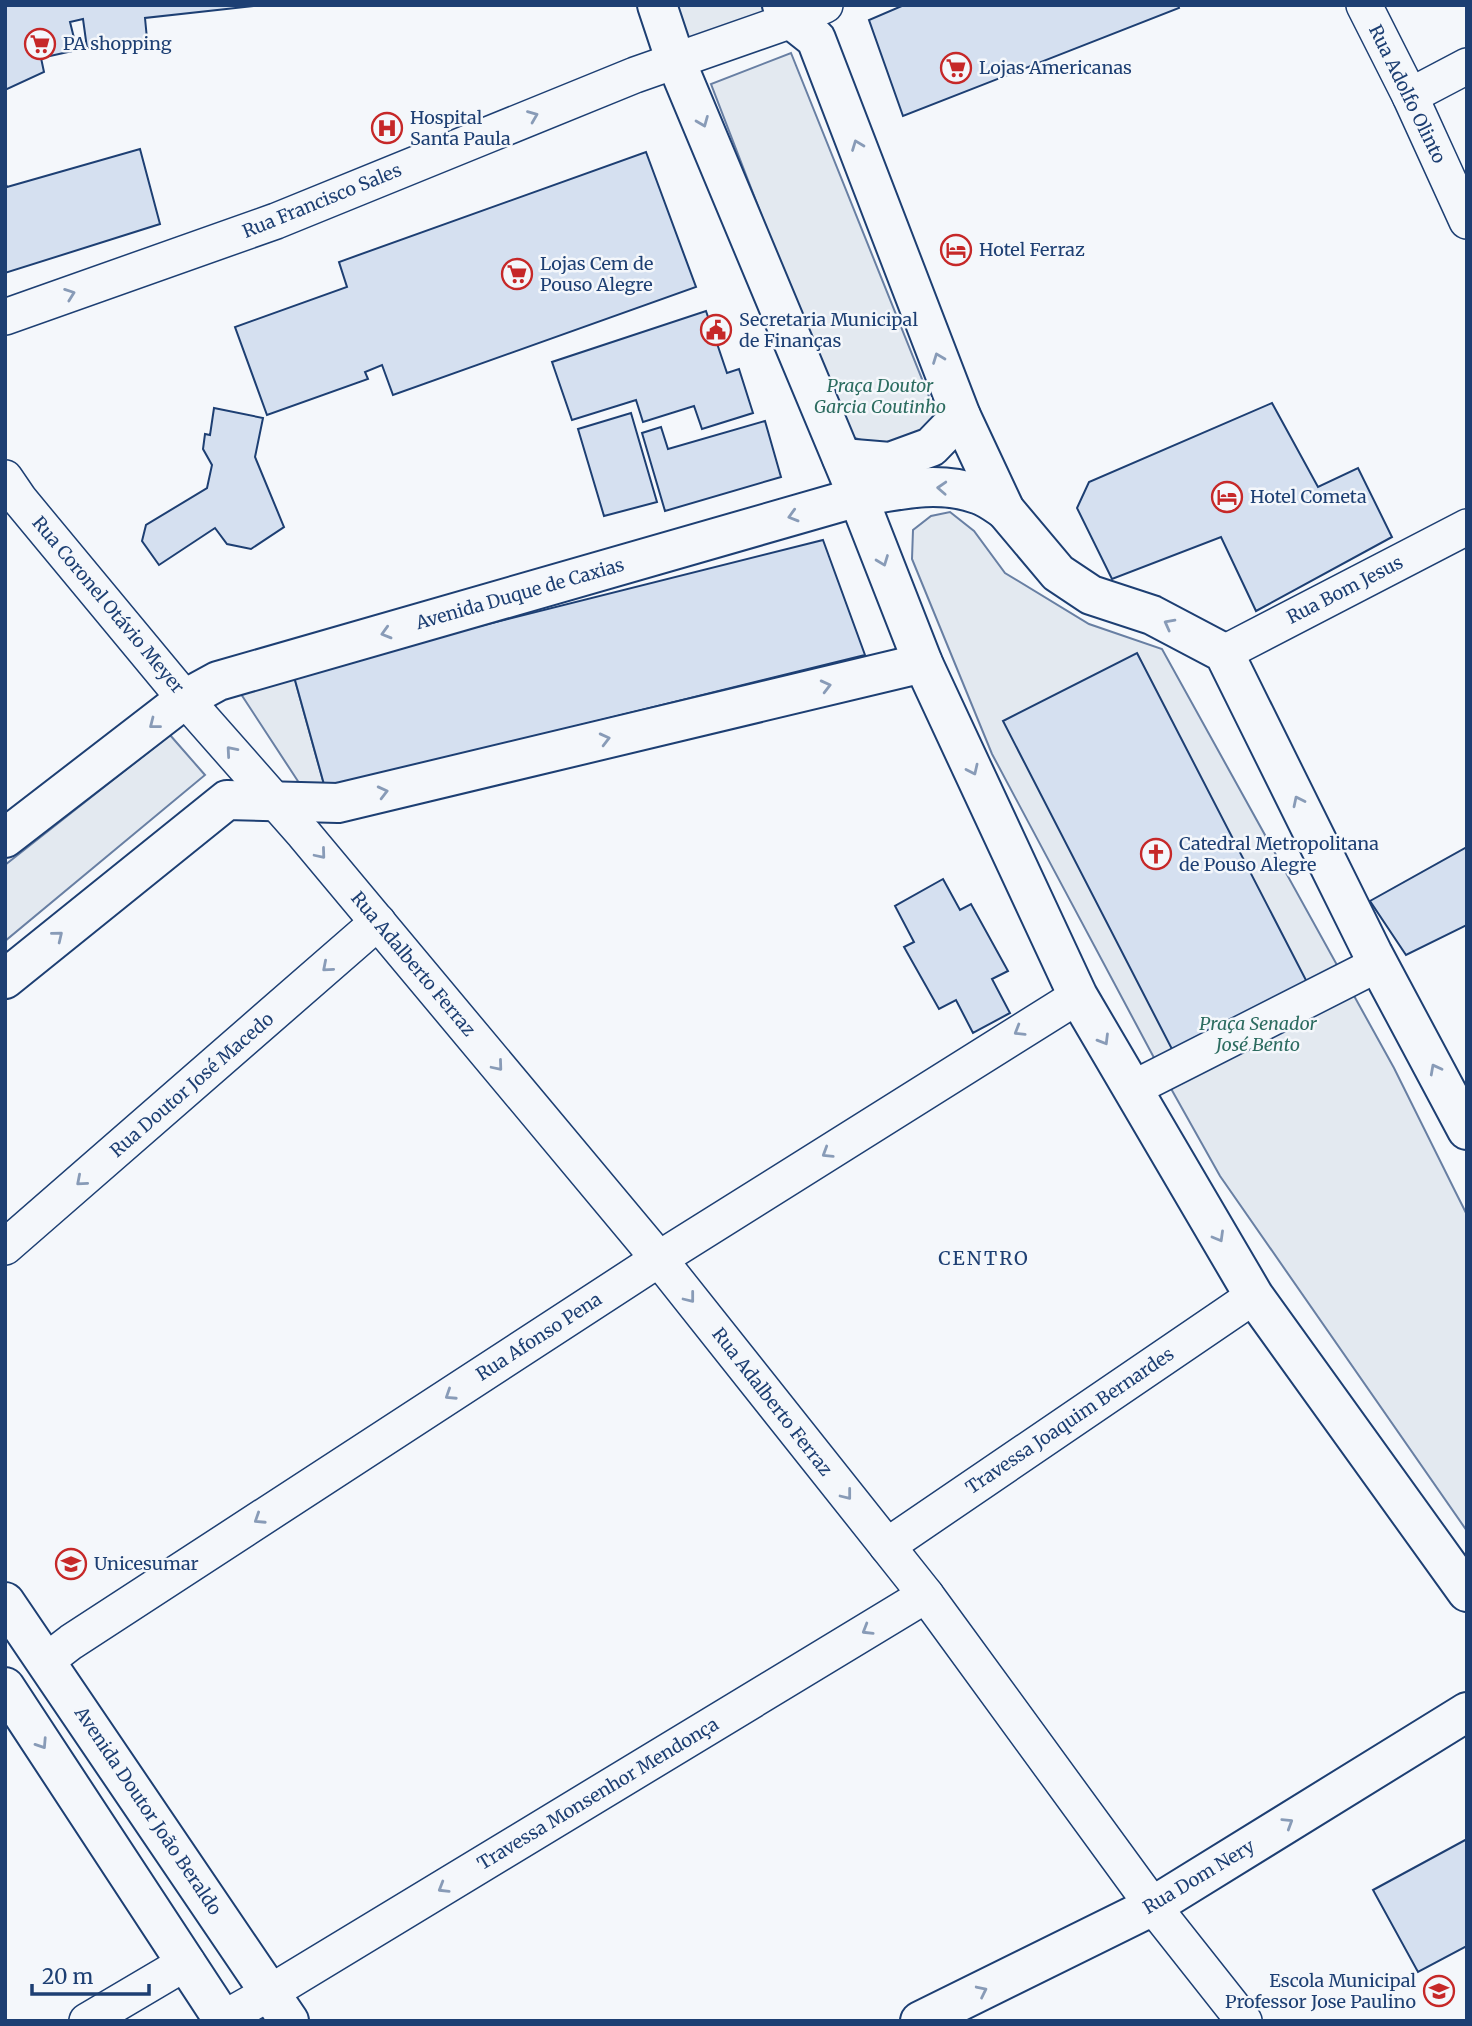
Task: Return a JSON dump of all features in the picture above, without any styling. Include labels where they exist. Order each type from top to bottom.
[{"type":"street","points":[[657,5],[675,59],[842,458],[923,663],[1078,996],[1254,1296],[1467,1592]]},
{"type":"street","name":"Rua Adolfo Olinto","points":[[1364,5],[1410,96],[1467,221]]},
{"type":"street","points":[[675,59],[800,10],[816,39],[961,416],[1006,510],[1058,573],[1091,595],[1152,615],[1224,653],[1378,964],[1467,1130]]},
{"type":"street","name":"Rua Francisco Sales","points":[[5,317],[276,220],[675,59]]},
{"type":"street","points":[[1410,96],[1467,66]]},
{"type":"street","points":[[842,458],[890,462],[931,447],[961,416]]},
{"type":"street","name":"Rua Coronel Otávio Meyer","points":[[5,478],[20,500],[185,699]]},
{"type":"street","name":"Avenida Duque de Caxias","points":[[5,838],[185,699],[218,681],[858,497],[912,488],[946,486],[979,494],[1006,510]]},
{"type":"street","name":"Rua Bom Jesus","points":[[1224,653],[1467,527]]},
{"type":"street","points":[[5,979],[227,800],[338,803],[923,663]]},
{"type":"street","points":[[185,699],[276,803]]},
{"type":"street","name":"Rua Adalberto Ferraz","points":[[276,803],[659,1259],[926,1595],[1153,1906],[1244,2021]]},
{"type":"street","name":"Rua Doutor José Macedo","points":[[5,1247],[378,922]]},
{"type":"street","points":[[1132,1089],[1378,964]]},
{"type":"street","name":"Rua Afonso Pena","points":[[5,1687],[659,1259],[1078,996]]},
{"type":"street","name":"Travessa Joaquim Bernardes","points":[[887,1546],[1254,1296]]},
{"type":"street","name":"Travessa Monsenhor Mendonça","points":[[223,2020],[280,2006],[926,1595]]},
{"type":"street","name":"Avenida Doutor João Beraldo","points":[[5,1602],[280,2006]]},
{"type":"street","points":[[5,1687],[223,2020]]},
{"type":"street","name":"Rua Dom Nery","points":[[920,2021],[1153,1906],[1467,1712]]},
{"type":"street","points":[[87,2021],[187,1962]]},
{"type":"green space","points":[[671,5],[761,5],[766,16],[682,45]]},
{"type":"green space","name":"Praça Doutor Garcia Coutinho","points":[[791,53],[936,414],[917,443],[882,447],[846,435],[711,84]]},
{"type":"green space","name":"Praça Senador José Bento","points":[[950,512],[974,531],[1005,573],[1089,624],[1162,649],[1394,1068],[1467,1215],[1467,1531],[1220,1176],[992,754],[912,559],[913,530],[931,516]]},
{"type":"green space","points":[[293,673],[325,788],[305,792],[239,691]]},
{"type":"green space","points":[[170,735],[205,775],[5,941],[5,865]]},
{"type":"building","name":"PA shopping","points":[[5,5],[263,5],[145,18],[147,39],[87,48],[83,19],[70,22],[77,50],[41,58],[44,72],[5,90]]},
{"type":"building","name":"Lojas Americanas","points":[[904,5],[1178,5],[1179,8],[903,116],[869,20]]},
{"type":"building","points":[[140,149],[160,224],[5,273],[5,182],[7,187]]},
{"type":"building","name":"Lojas Cem de Pouso Alegre","points":[[646,152],[696,287],[393,395],[382,365],[365,372],[368,379],[267,415],[235,327],[347,287],[339,262]]},
{"type":"building","points":[[706,311],[727,373],[739,369],[753,413],[702,429],[694,406],[643,422],[636,400],[572,420],[552,362]]},
{"type":"building","name":"Hotel Cometa","points":[[1272,403],[1318,487],[1358,468],[1392,537],[1256,611],[1221,537],[1112,579],[1077,508],[1089,482]]},
{"type":"building","points":[[214,408],[263,418],[255,457],[284,527],[251,549],[227,544],[215,528],[159,565],[142,541],[146,525],[207,488],[212,465],[203,449],[205,434],[210,435]]},
{"type":"building","points":[[631,413],[657,502],[604,516],[578,429]]},
{"type":"building","points":[[765,421],[781,477],[665,511],[642,433],[661,427],[668,449]]},
{"type":"building","points":[[823,540],[865,655],[325,788],[293,673]]},
{"type":"building","name":"Catedral Metropolitana de Pouso Alegre","points":[[1137,653],[1309,986],[1175,1055],[1003,721]]},
{"type":"building","points":[[1467,847],[1467,925],[1406,955],[1370,901]]},
{"type":"building","points":[[943,879],[960,910],[971,904],[1008,971],[992,979],[1010,1013],[973,1033],[956,1000],[939,1009],[904,947],[914,942],[895,906]]},
{"type":"building","points":[[1467,1839],[1467,1946],[1418,1972],[1373,1890]]},
{"type":"place","name":"PA shopping","points":[[40,44]]},
{"type":"place","name":"Lojas Americanas","points":[[956,68]]},
{"type":"place","name":"Hospital Santa Paula","points":[[387,128]]},
{"type":"place","name":"Hotel Ferraz","points":[[956,250]]},
{"type":"place","name":"Lojas Cem de Pouso Alegre","points":[[517,274]]},
{"type":"place","name":"Secretaria Municipal de Finanças","points":[[716,330]]},
{"type":"place","name":"Hotel Cometa","points":[[1227,497]]},
{"type":"place","name":"Catedral Metropolitana de Pouso Alegre","points":[[1156,854]]},
{"type":"place","name":"Unicesumar","points":[[71,1564]]},
{"type":"place","name":"Escola Municipal Professor Jose Paulino","points":[[1439,1991]]},
{"type":"district","name":"CENTRO","points":[[984,1258]]}]
